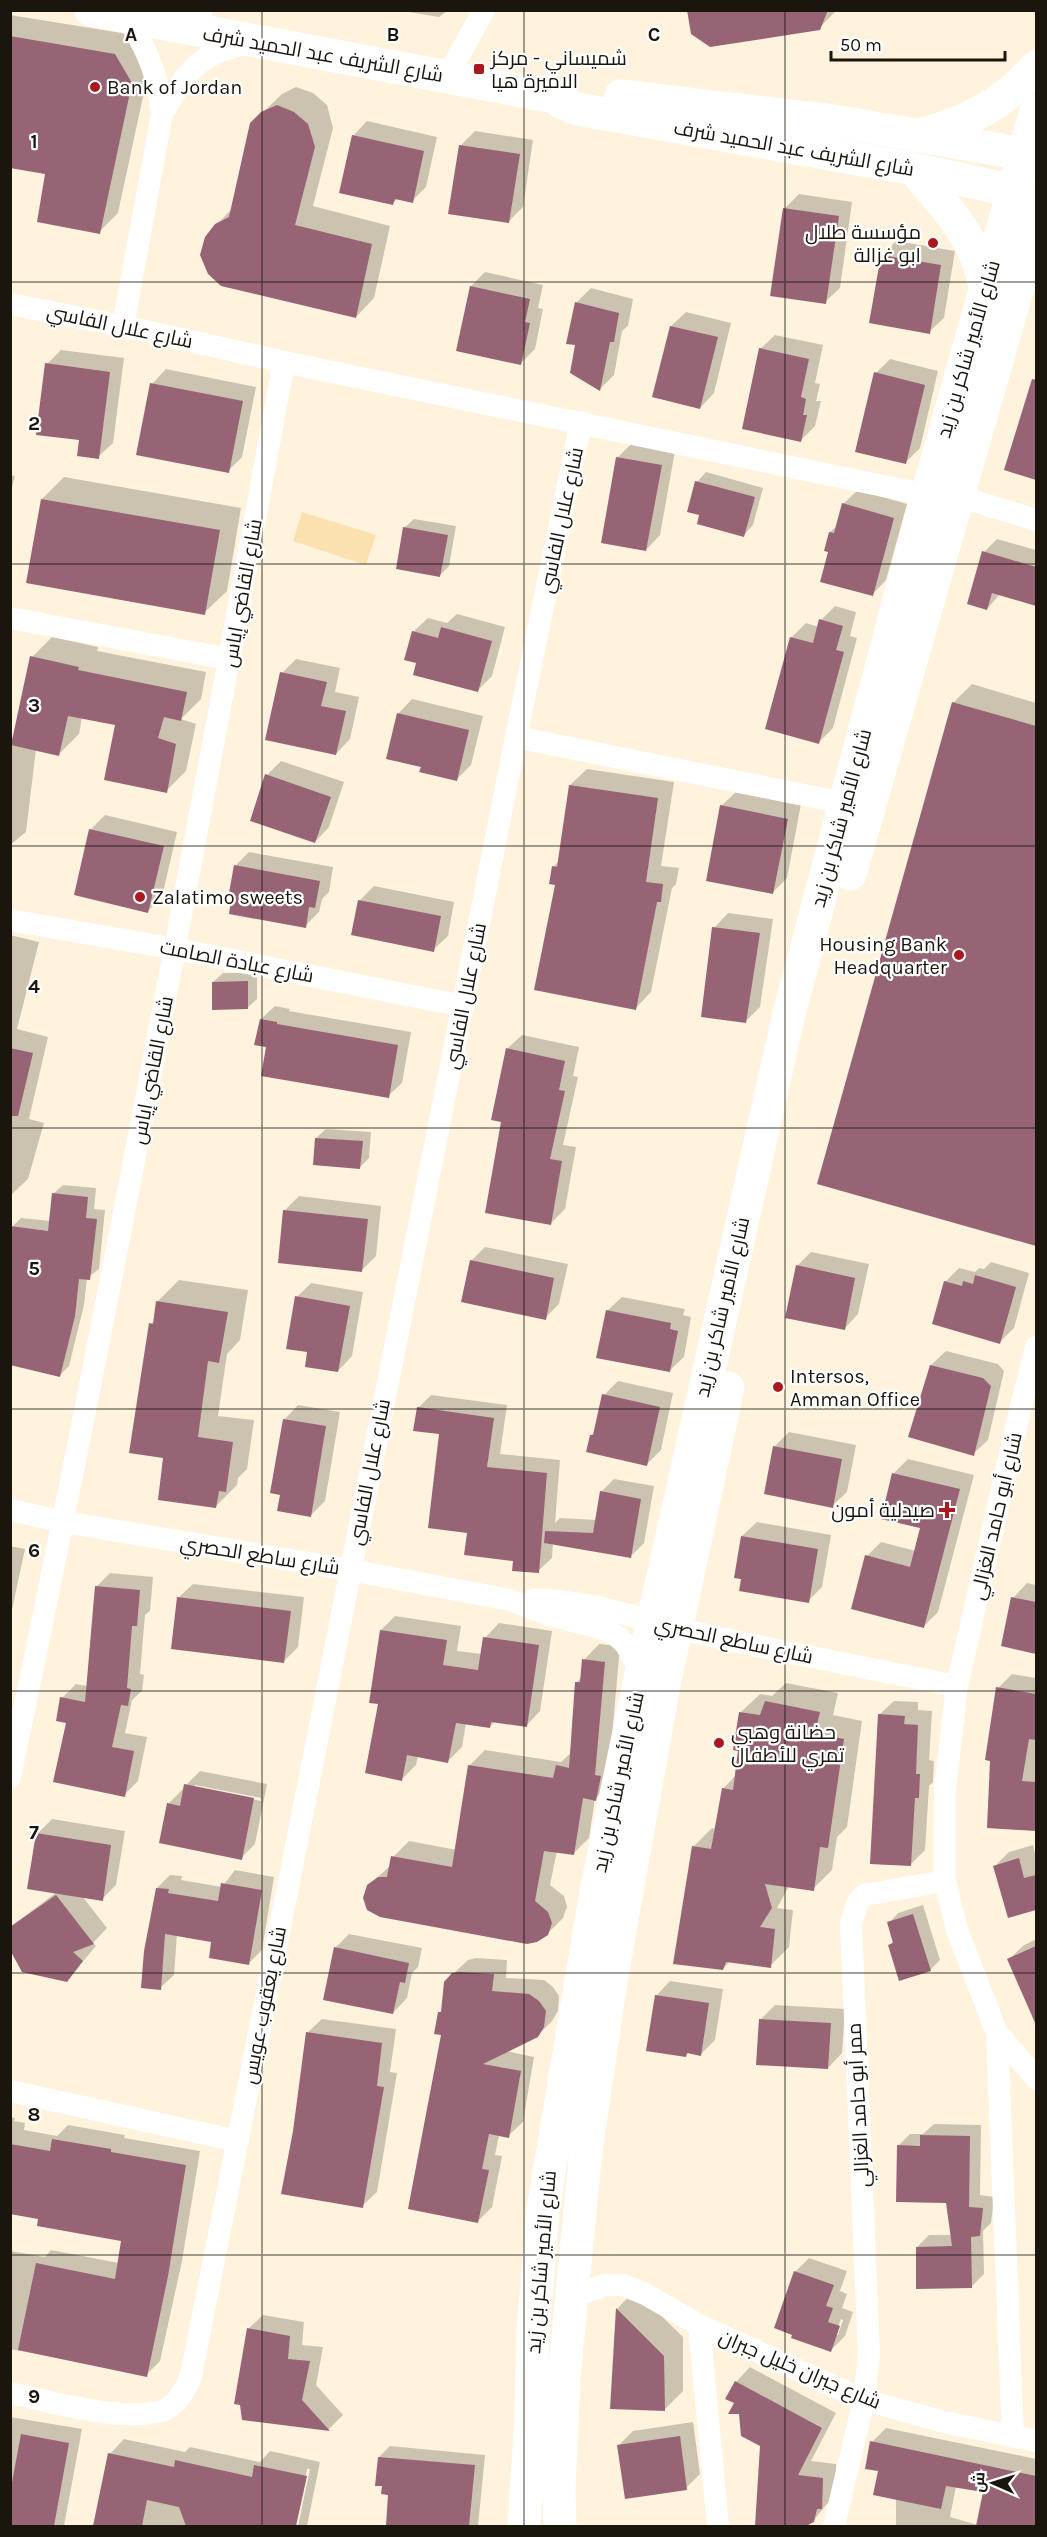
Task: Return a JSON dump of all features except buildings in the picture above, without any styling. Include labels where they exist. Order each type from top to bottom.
[{"type":"main road","name":"شارع الشريف عبد الحميد شرف","points":[[91,10],[127,18],[200,21],[250,42],[554,97],[578,92],[629,96],[744,112],[834,121],[1030,155]]},
{"type":"main road","points":[[920,135],[950,127],[980,114],[1004,98],[1036,67]]},
{"type":"main road","name":"شارع الشريف عبد الحميد شرف","points":[[554,97],[577,109],[914,170],[1025,194]]},
{"type":"main road","name":"شارع الأمير شاكر بن زيد","points":[[943,495],[985,287],[1025,194],[1036,111]]},
{"type":"main road","points":[[914,170],[956,219],[973,245],[979,258],[985,287]]},
{"type":"main road","name":"شارع الأمير شاكر بن زيد","points":[[560,2526],[564,2377],[586,2150],[664,1626],[668,1548],[788,1018],[857,806],[943,495],[1036,224]]},
{"type":"main road","name":"شارع الأمير شاكر بن زيد","points":[[524,2526],[533,2332],[543,2209],[596,1891],[641,1674],[664,1626]]},
{"type":"street","points":[[447,76],[479,23],[483,10]]},
{"type":"street","points":[[123,326],[162,114],[159,85],[152,65],[127,18]]},
{"type":"street","points":[[162,114],[183,81],[198,64],[213,54],[250,42]]},
{"type":"street","name":"شارع علال الفاسي","points":[[10,304],[123,326],[284,362],[943,495],[1036,520]]},
{"type":"street","name":"شارع القاضي إياس","points":[[10,1777],[64,1522],[176,949],[284,362]]},
{"type":"street","name":"شارع علال الفاسي","points":[[350,1570],[581,422]]},
{"type":"street","points":[[10,618],[229,659]]},
{"type":"street","points":[[516,737],[857,806]]},
{"type":"street","name":"شارع عبادة الصامت","points":[[10,920],[176,949],[463,1006]]},
{"type":"street","name":"شارع أبو حامد الغزالي","points":[[997,2033],[957,1930],[945,1881],[945,1789],[957,1686],[1028,1413],[1036,1347]]},
{"type":"street","name":"شارع ساطع الحصري","points":[[10,1510],[64,1522],[350,1570],[510,1600],[549,1600],[584,1605],[616,1611],[664,1626],[957,1686]]},
{"type":"street","name":"شارع يعقوب عويس","points":[[10,2393],[116,2414],[144,2414],[168,2409],[183,2394],[191,2376],[350,1570]]},
{"type":"street","name":"شارع ساطع الحصري","points":[[510,1600],[546,1614],[604,1629],[618,1636],[626,1645],[641,1674]]},
{"type":"street","name":"ممر أبو حامد الغزالي","points":[[864,2400],[869,2354],[851,1923],[858,1902],[864,1895],[945,1881]]},
{"type":"street","points":[[997,2033],[1036,2078]]},
{"type":"street","points":[[997,2033],[1013,2437]]},
{"type":"street","points":[[10,2091],[238,2141]]},
{"type":"street","name":"شارع جبران خليل جبران","points":[[573,2298],[605,2285],[623,2285],[645,2294],[699,2325],[864,2400],[944,2422],[1036,2441]]},
{"type":"street","points":[[699,2325],[718,2526]]},
{"type":"street","points":[[834,2526],[841,2505],[864,2400]]},
{"type":"shaded area","points":[[302,512],[376,535],[366,565],[293,541]]},
{"type":"place","name":"شميساني - مركز الاميرة هيا","points":[[479,69]]},
{"type":"place","name":"Bank of Jordan","points":[[95,87]]},
{"type":"place","name":"مؤسسة طلال ابو غزالة","points":[[933,243]]},
{"type":"place","name":"Zalatimo sweets","points":[[140,897]]},
{"type":"place","name":"Housing Bank Headquarter","points":[[959,955]]},
{"type":"place","name":"Intersos, Amman Office","points":[[778,1387]]},
{"type":"place","name":"صيدلية أمون","points":[[947,1510]]},
{"type":"place","name":"حضانة وهبي تمري للأطفال","points":[[719,1743]]}]
